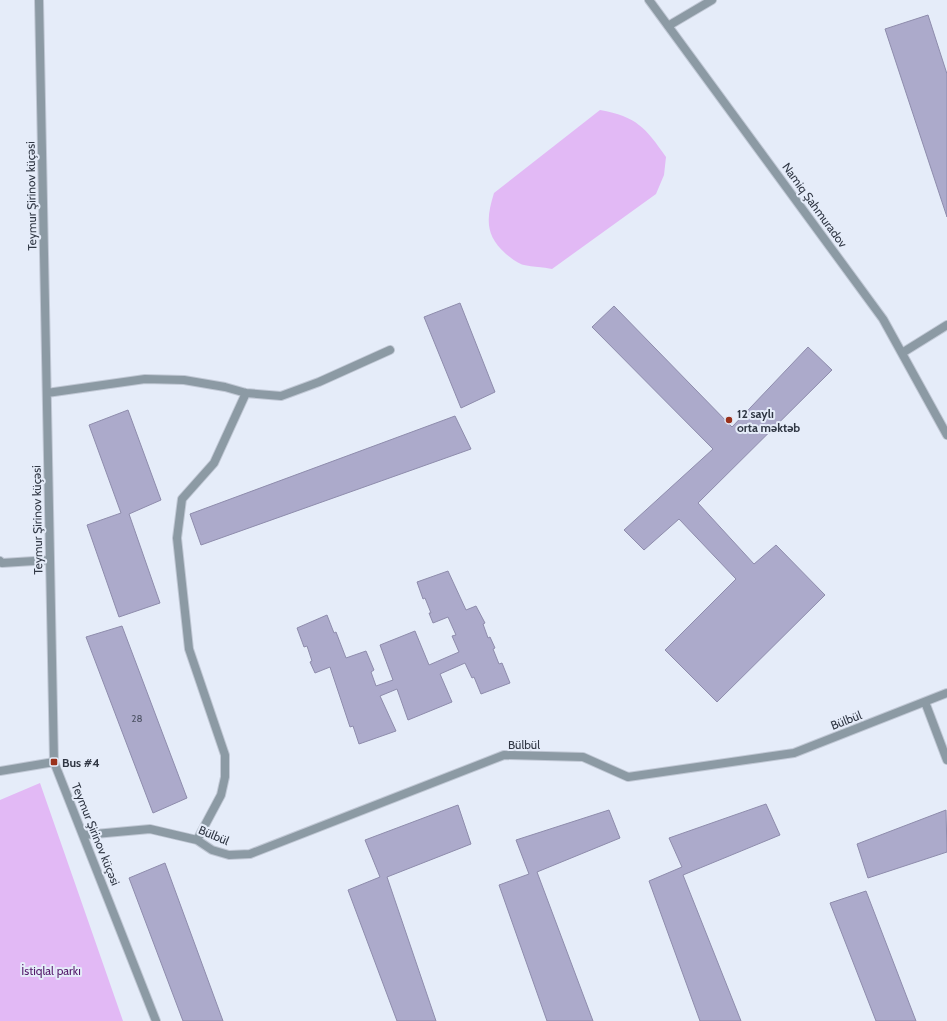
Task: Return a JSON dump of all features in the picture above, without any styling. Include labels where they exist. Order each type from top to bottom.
[{"type":"street","name":"Teymur Şirinov küçəsi","points":[[39,0],[54,762],[156,1021]]},
{"type":"street","name":"Namiq Şahmuradov","points":[[649,0],[884,319],[947,435]]},
{"type":"street","points":[[668,26],[712,0]]},
{"type":"street","points":[[902,353],[947,325]]},
{"type":"street","points":[[47,393],[145,379],[184,380],[225,387],[246,393],[281,396],[319,382],[390,350]]},
{"type":"street","points":[[197,840],[222,795],[226,755],[189,649],[177,538],[182,499],[214,463],[246,393]]},
{"type":"street","points":[[0,561],[2,563],[50,560]]},
{"type":"street","name":"Bülbül","points":[[84,836],[150,829],[197,840],[212,850],[229,855],[250,854],[504,755],[583,757],[628,777],[794,752],[947,693]]},
{"type":"street","points":[[925,702],[947,760]]},
{"type":"street","points":[[0,771],[54,762]]},
{"type":"green space","points":[[600,110],[632,120],[646,131],[666,157],[664,175],[656,194],[552,269],[527,266],[515,261],[499,247],[491,233],[489,219],[491,202],[494,193]]},
{"type":"green space","name":"İstiqlal parkı","points":[[40,783],[123,1021],[0,1021],[0,800]]},
{"type":"building","points":[[928,15],[947,74],[947,217],[885,29]]},
{"type":"building","points":[[460,303],[495,392],[461,408],[424,317]]},
{"type":"building","points":[[614,306],[732,427],[808,347],[832,370],[698,503],[754,564],[776,545],[825,595],[717,702],[665,650],[736,579],[679,519],[644,550],[624,530],[713,449],[592,327]]},
{"type":"building","points":[[128,410],[161,500],[129,514],[160,603],[119,617],[87,525],[121,513],[89,425]]},
{"type":"building","points":[[455,416],[471,449],[201,545],[190,514]]},
{"type":"building","points":[[448,571],[466,610],[476,606],[485,623],[483,624],[488,638],[490,637],[495,648],[493,649],[499,664],[502,663],[510,683],[481,694],[474,677],[472,678],[465,663],[440,674],[452,702],[408,720],[397,689],[380,696],[396,731],[359,744],[353,726],[350,727],[330,667],[315,673],[310,662],[312,661],[307,646],[304,647],[297,628],[327,615],[334,633],[336,632],[346,658],[366,651],[374,670],[371,672],[376,686],[393,680],[380,645],[415,631],[429,665],[459,652],[452,636],[456,635],[448,617],[433,623],[429,613],[431,613],[425,598],[423,599],[417,582]]},
{"type":"building","points":[[122,626],[187,798],[153,813],[86,637]]},
{"type":"building","points":[[766,804],[780,835],[683,875],[741,1021],[700,1021],[649,881],[682,867],[669,838]]},
{"type":"building","points":[[458,805],[471,844],[387,877],[436,1021],[397,1021],[348,890],[380,877],[365,840]]},
{"type":"building","points":[[609,810],[620,838],[537,872],[593,1021],[547,1021],[499,885],[529,874],[516,840]]},
{"type":"building","points":[[946,810],[947,852],[868,878],[857,844]]},
{"type":"building","points":[[165,863],[223,1021],[183,1021],[129,878]]},
{"type":"building","points":[[866,891],[916,1021],[876,1021],[830,903]]},
{"type":"place","name":"12 saylı orta məktəb","points":[[729,420]]},
{"type":"place","name":"Bus #4","points":[[54,762]]}]
